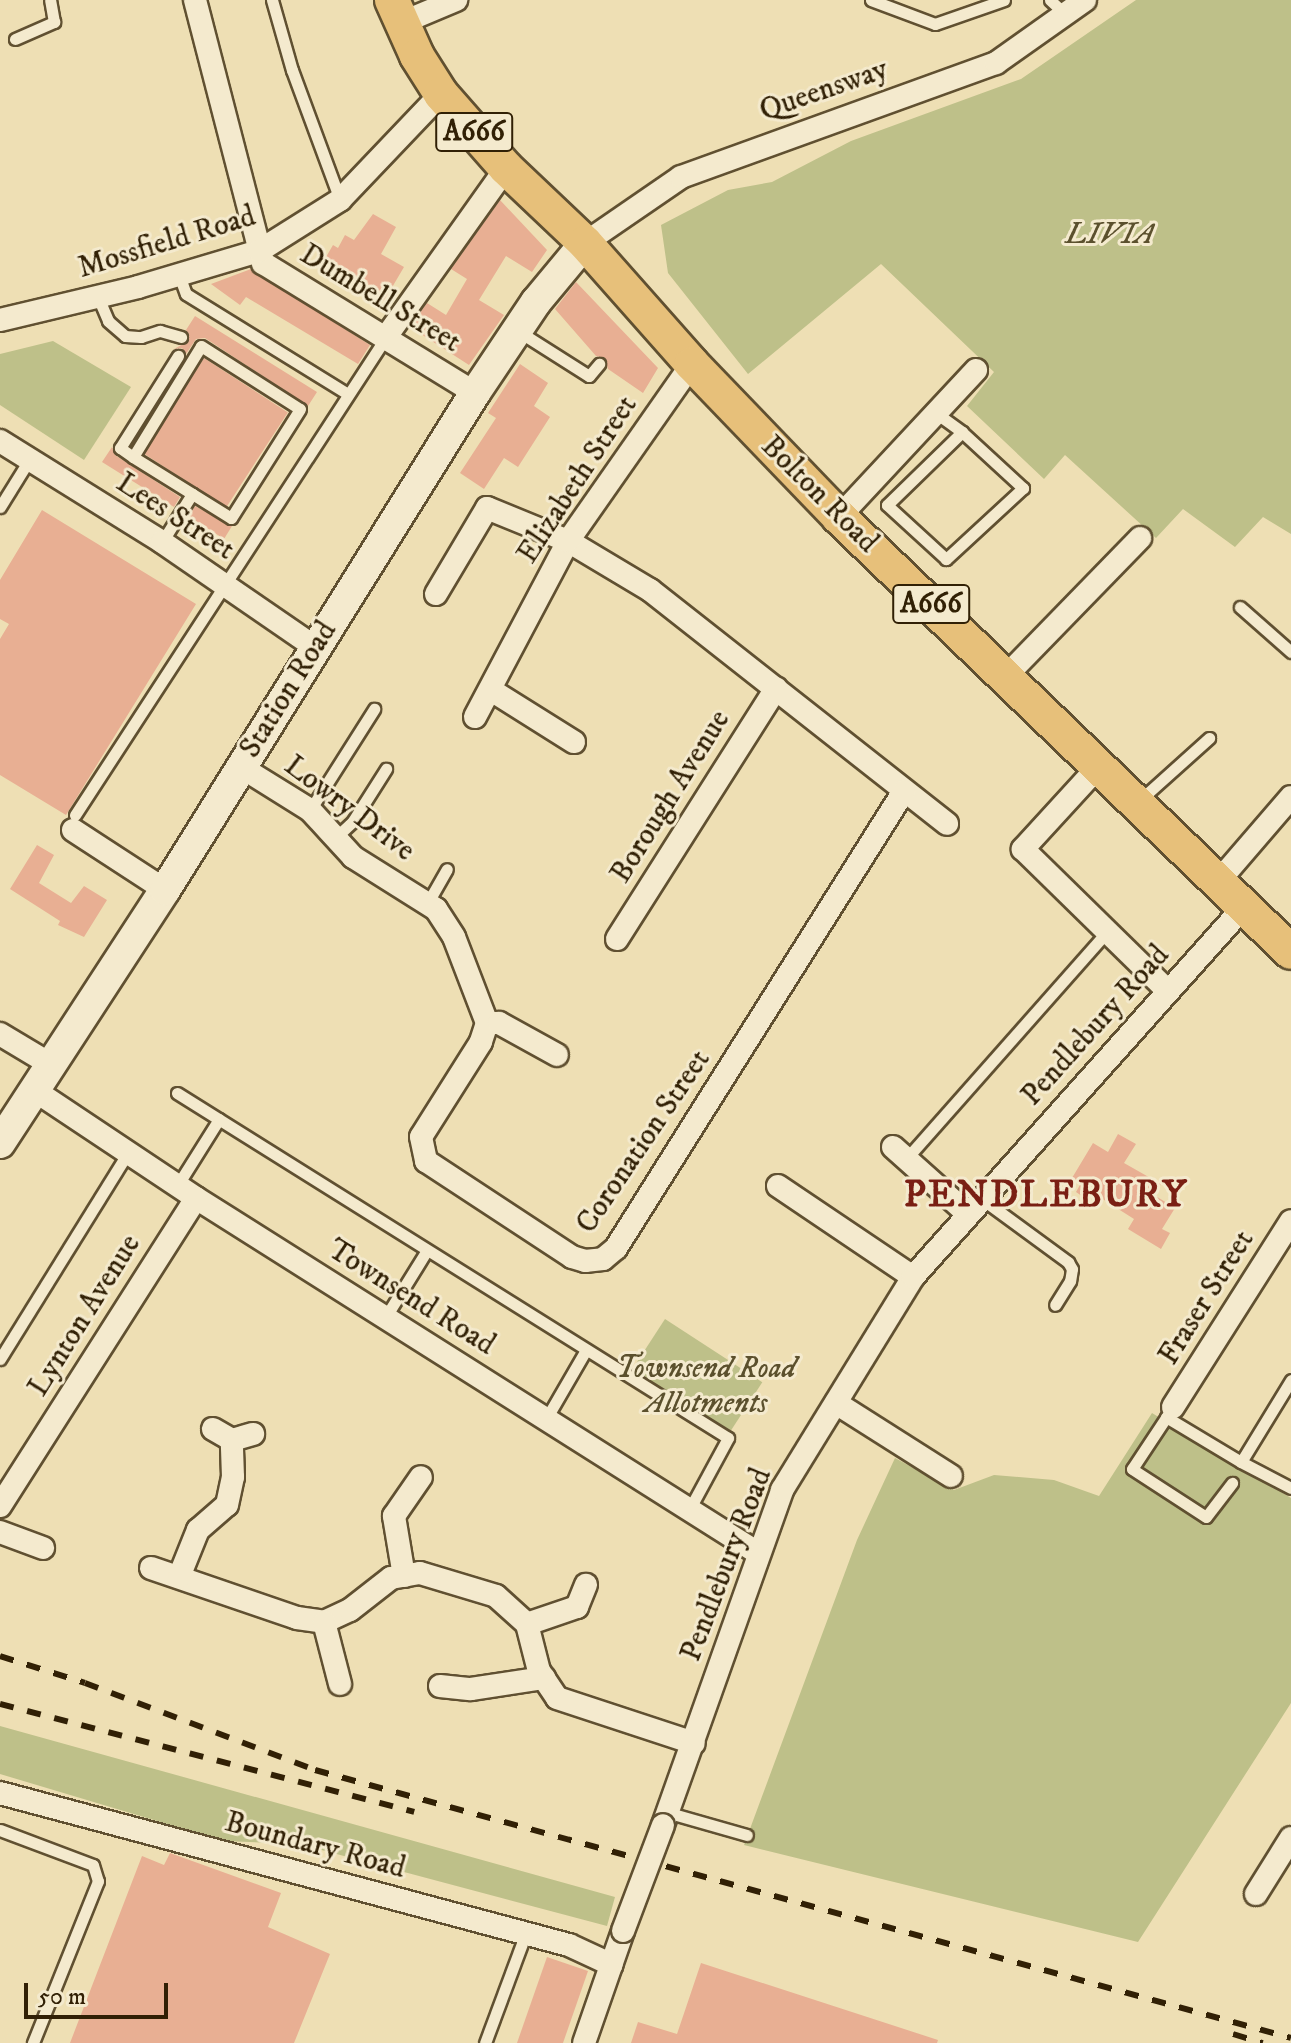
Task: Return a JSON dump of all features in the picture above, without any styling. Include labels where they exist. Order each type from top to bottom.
[{"type":"main road","name":"Bolton Road","points":[[396,11],[441,94],[506,168],[585,243],[692,364],[839,517],[1007,675],[1291,952]]},
{"type":"main road","name":"Station Road","points":[[0,1143],[165,890],[315,647],[430,471],[475,393],[561,269],[585,243]]},
{"type":"street","points":[[195,0],[259,251]]},
{"type":"street","points":[[396,11],[456,0]]},
{"type":"street","name":"Queensway","points":[[585,243],[681,177],[996,63],[1058,7],[1085,0]]},
{"type":"street","name":"Mossfield Road","points":[[0,320],[98,297],[259,251],[340,200],[441,94]]},
{"type":"street","points":[[386,337],[506,168]]},
{"type":"street","name":"Dumbell Street","points":[[259,251],[263,263],[475,393]]},
{"type":"street","name":"Elizabeth Street","points":[[475,717],[568,541],[692,364]]},
{"type":"street","points":[[839,517],[976,370]]},
{"type":"street","name":"Lees Street","points":[[0,441],[162,542],[315,647]]},
{"type":"street","points":[[436,594],[487,508],[568,541],[650,590],[947,824]]},
{"type":"street","points":[[1007,675],[1140,538]]},
{"type":"street","name":"Borough Avenue","points":[[617,939],[776,688]]},
{"type":"street","points":[[491,690],[574,742]]},
{"type":"street","points":[[1099,766],[1023,849],[1167,990]]},
{"type":"street","name":"Lowry Drive","points":[[241,767],[310,810],[353,857],[427,904],[445,920],[487,1023]]},
{"type":"street","name":"Coronation Street","points":[[487,1023],[481,1042],[421,1137],[426,1161],[572,1257],[585,1261],[603,1259],[616,1248],[904,791]]},
{"type":"street","points":[[1217,883],[1291,797]]},
{"type":"street","points":[[74,823],[165,890]]},
{"type":"street","name":"Pendlebury Road","points":[[584,2043],[694,1743],[782,1490],[913,1277],[1243,908]]},
{"type":"street","points":[[487,1023],[499,1023],[557,1055]]},
{"type":"street","points":[[0,1034],[50,1064]]},
{"type":"street","name":"Townsend Road","points":[[34,1090],[186,1192],[758,1553]]},
{"type":"street","points":[[900,1153],[975,1206]]},
{"type":"street","points":[[778,1186],[913,1277]]},
{"type":"street","name":"Lynton Avenue","points":[[0,1506],[186,1192]]},
{"type":"street","name":"Fraser Street","points":[[1170,1412],[1291,1221]]},
{"type":"street","points":[[836,1403],[951,1476]]},
{"type":"street","points":[[179,1577],[198,1530],[227,1505],[233,1477],[233,1435]]},
{"type":"street","points":[[404,1576],[394,1516],[421,1477]]},
{"type":"street","points":[[0,1532],[43,1548]]},
{"type":"street","points":[[151,1568],[297,1618],[324,1622],[350,1610],[391,1578],[420,1573],[496,1596],[527,1624],[544,1678],[557,1698],[694,1743]]},
{"type":"street","points":[[527,1624],[577,1607],[586,1585]]},
{"type":"street","points":[[324,1622],[340,1684]]},
{"type":"street","points":[[440,1686],[471,1689],[544,1678]]},
{"type":"street","name":"Boundary Road","points":[[0,1793],[569,1945],[612,1965]]},
{"type":"street","points":[[1256,1894],[1291,1838]]},
{"type":"lane","points":[[15,39],[54,22],[50,0]]},
{"type":"lane","points":[[272,0],[292,70],[340,200]]},
{"type":"lane","points":[[871,0],[935,24],[1004,0]]},
{"type":"lane","points":[[179,275],[186,294],[348,394]]},
{"type":"lane","points":[[98,297],[108,321],[125,336],[141,337],[160,331],[181,337]]},
{"type":"lane","points":[[517,331],[589,376],[599,364]]},
{"type":"lane","points":[[74,823],[386,337]]},
{"type":"lane","points":[[133,457],[201,346],[300,409],[231,518],[133,457],[120,448],[178,356]]},
{"type":"lane","points":[[936,413],[962,432],[1023,488],[946,559],[887,505],[962,432]]},
{"type":"lane","points":[[0,507],[29,460]]},
{"type":"lane","points":[[162,542],[192,494]]},
{"type":"lane","points":[[1240,607],[1291,652]]},
{"type":"lane","points":[[310,810],[374,709]]},
{"type":"lane","points":[[1136,803],[1209,738]]},
{"type":"lane","points":[[335,838],[353,821],[386,769]]},
{"type":"lane","points":[[427,904],[447,869]]},
{"type":"lane","points":[[900,1153],[1107,932]]},
{"type":"lane","points":[[177,1093],[423,1245],[426,1252],[728,1438],[689,1510]]},
{"type":"lane","points":[[186,1192],[219,1119]]},
{"type":"lane","points":[[0,1359],[127,1154]]},
{"type":"lane","points":[[975,1206],[1068,1262],[1072,1269],[1070,1281],[1055,1305]]},
{"type":"lane","points":[[385,1318],[426,1252]]},
{"type":"lane","points":[[546,1419],[586,1350]]},
{"type":"lane","points":[[1241,1462],[1291,1380]]},
{"type":"lane","points":[[1232,1483],[1206,1517],[1132,1469],[1170,1412],[1241,1462],[1291,1488]]},
{"type":"lane","points":[[665,1818],[747,1835]]},
{"type":"lane","points":[[0,1830],[93,1865],[98,1881],[33,2043]]},
{"type":"lane","points":[[485,2043],[526,1933]]},
{"type":"green space","name":"LIVIA","points":[[1136,0],[1291,0],[1291,534],[1263,517],[1235,547],[1183,509],[1156,538],[1065,455],[1044,479],[967,406],[994,372],[881,264],[748,374],[668,273],[661,225],[728,190],[772,182],[851,141],[1021,79]]},
{"type":"green space","points":[[53,341],[131,387],[84,460],[0,405],[0,354]]},
{"type":"green space","name":"Townsend Road Allotments","points":[[665,1319],[762,1382],[727,1437],[630,1374]]},
{"type":"green space","points":[[1152,1413],[1291,1498],[1291,1703],[1138,1942],[744,1845],[857,1540],[895,1458],[954,1490],[994,1475],[1054,1480],[1099,1496]]},
{"type":"green space","points":[[0,1726],[615,1897],[607,1926],[299,1844],[224,1841],[0,1774]]},
{"type":"building","points":[[500,200],[547,250],[532,272],[506,256],[479,300],[504,315],[469,365],[410,327],[427,303],[446,315],[467,279],[451,269]]},
{"type":"building","points":[[373,214],[396,227],[381,254],[404,267],[384,301],[322,264],[333,245],[338,248],[345,235],[354,240]]},
{"type":"building","points":[[251,269],[370,345],[358,364],[246,297],[240,305],[211,284]]},
{"type":"building","points":[[576,282],[658,368],[643,393],[608,369],[605,358],[596,356],[555,309]]},
{"type":"building","points":[[195,316],[317,392],[308,406],[205,338],[196,339],[186,354],[182,348],[174,349],[187,342],[189,336],[186,330]]},
{"type":"building","points":[[204,358],[288,412],[226,507],[142,453]]},
{"type":"building","points":[[520,364],[548,383],[534,406],[550,417],[518,467],[504,458],[484,489],[460,473],[496,418],[488,413]]},
{"type":"building","points":[[112,447],[115,455],[180,497],[174,507],[102,462]]},
{"type":"building","points":[[195,506],[232,526],[224,539],[188,516]]},
{"type":"building","points":[[42,510],[196,604],[66,815],[0,775],[0,639],[9,624],[0,619],[0,580]]},
{"type":"building","points":[[37,845],[54,855],[39,883],[71,903],[84,886],[107,900],[84,937],[58,925],[60,921],[10,889]]},
{"type":"building","points":[[1118,1134],[1136,1144],[1124,1163],[1161,1184],[1154,1195],[1175,1208],[1162,1229],[1170,1233],[1161,1249],[1128,1229],[1134,1219],[1093,1193],[1089,1201],[1076,1192],[1081,1183],[1072,1178],[1093,1143],[1108,1152]]},
{"type":"building","points":[[170,1853],[281,1893],[268,1927],[330,1954],[294,2043],[70,2043],[142,1856],[164,1865]]},
{"type":"building","points":[[547,1957],[588,1971],[563,2043],[517,2043]]},
{"type":"building","points":[[701,1963],[938,2040],[937,2043],[631,2043],[638,2022],[677,2034]]},
{"type":"railway","points":[[0,1656],[85,1683],[315,1770],[1291,2038]]},
{"type":"railway","points":[[0,1704],[414,1812]]},
{"type":"railway","points":[[1233,2034],[1263,2043]]},
{"type":"district","name":"PENDLEBURY","points":[[1046,1196]]}]
